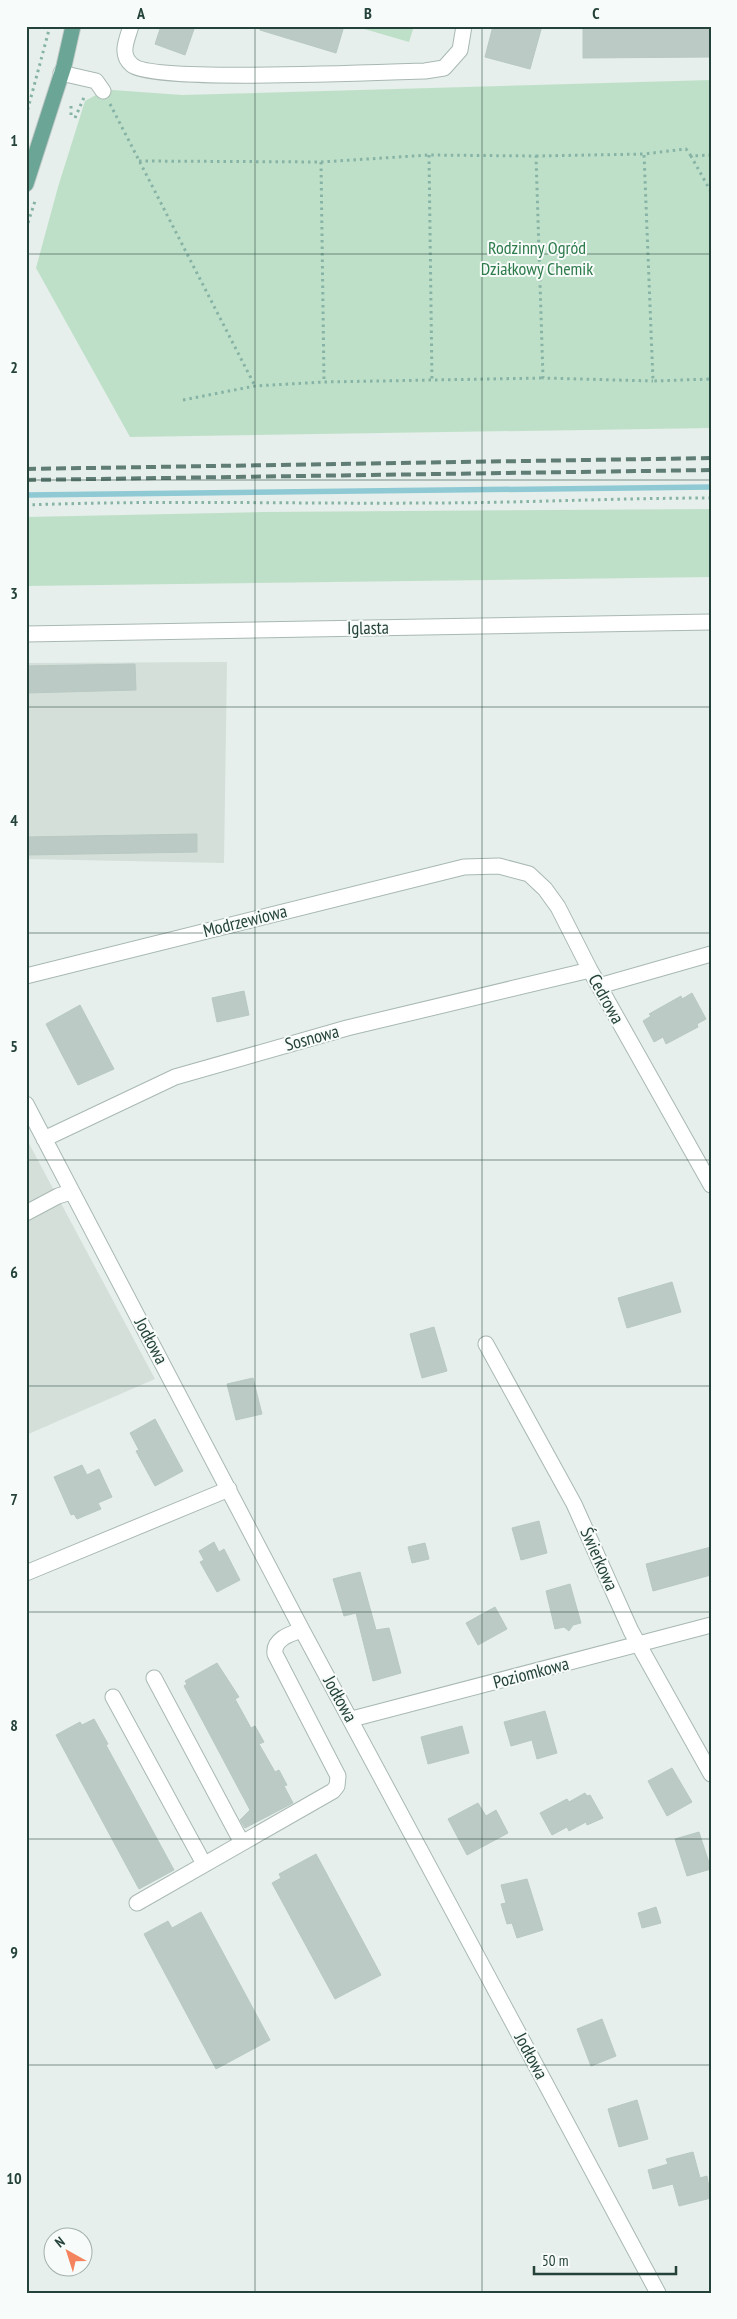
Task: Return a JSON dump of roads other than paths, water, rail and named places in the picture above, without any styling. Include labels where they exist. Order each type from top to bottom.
[{"type":"main road","points":[[26,184],[62,73],[73,27]]},
{"type":"street","points":[[131,26],[124,51],[127,59],[138,69],[206,74],[294,75],[425,71],[444,68],[460,50],[464,26]]},
{"type":"street","points":[[62,73],[96,81],[103,91]]},
{"type":"street","name":"Iglasta","points":[[26,634],[711,622]]},
{"type":"street","name":"Cedrowa","points":[[464,866],[499,866],[528,874],[545,889],[558,907],[590,970],[711,1185]]},
{"type":"street","name":"Modrzewiowa","points":[[26,976],[464,866]]},
{"type":"street","points":[[599,986],[711,954]]},
{"type":"street","name":"Sosnowa","points":[[44,1139],[175,1077],[347,1028],[590,970]]},
{"type":"street","name":"Jodłowa","points":[[26,1104],[302,1630],[352,1719],[658,2293]]},
{"type":"street","points":[[26,1213],[58,1196],[71,1192]]},
{"type":"street","name":"Świerkowa","points":[[486,1344],[574,1504],[631,1631],[640,1644],[711,1774]]},
{"type":"street","points":[[26,1573],[228,1489]]},
{"type":"street","name":"Poziomkowa","points":[[352,1719],[711,1625]]},
{"type":"street","points":[[137,1903],[333,1791],[339,1781],[275,1654],[274,1648],[278,1642],[302,1630]]},
{"type":"street","points":[[154,1678],[242,1843]]},
{"type":"street","points":[[113,1697],[204,1864]]},
{"type":"waterway","points":[[28,495],[711,487]]},
{"type":"railway","points":[[26,469],[711,458]]},
{"type":"railway","points":[[26,480],[711,470]]},
{"type":"park label","name":"Rodzinny Ogród Działkowy Chemik","points":[[537,258]]}]
